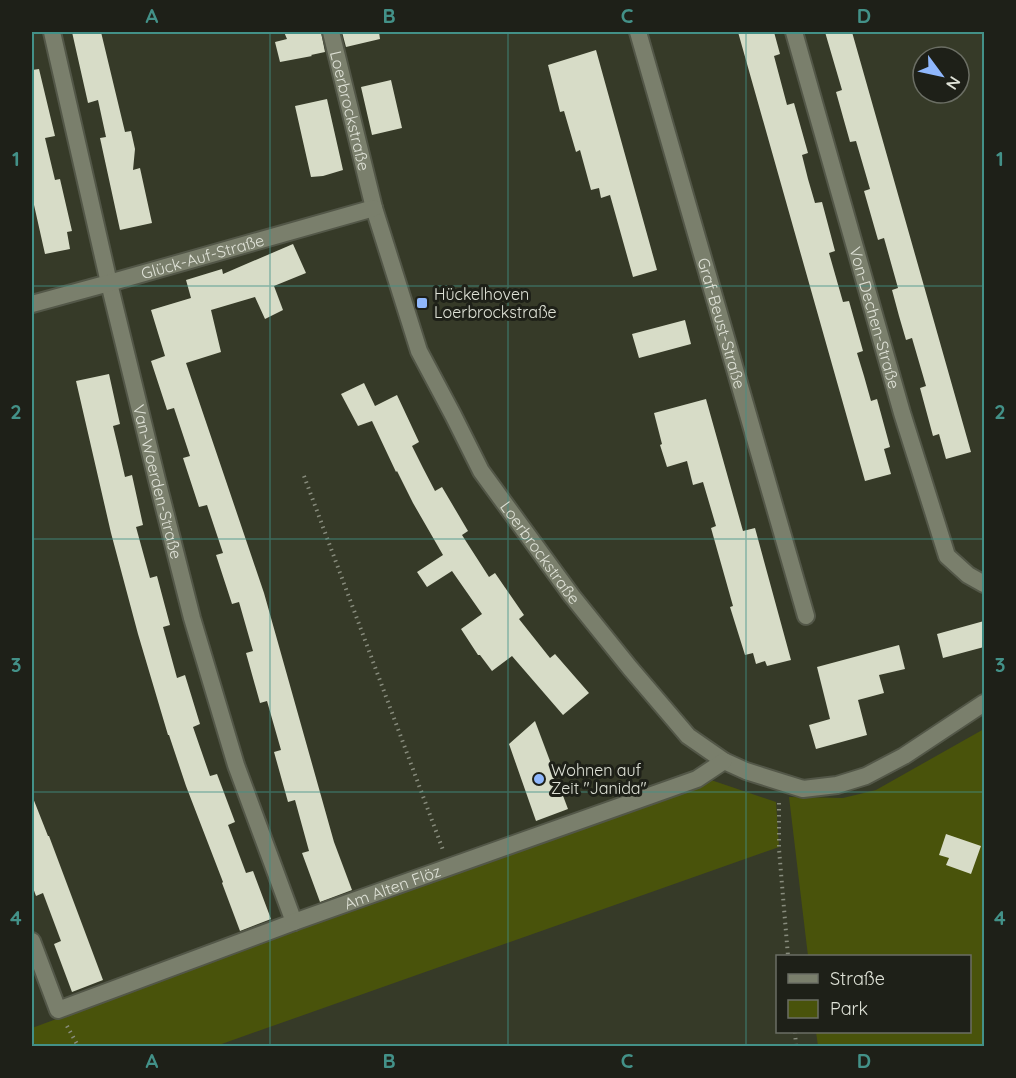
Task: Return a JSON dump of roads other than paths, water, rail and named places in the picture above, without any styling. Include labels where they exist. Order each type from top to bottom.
[{"type":"street","name":"Van-Woerden-Straße","points":[[52,32],[109,283],[192,618],[236,765],[294,922]]},
{"type":"street","name":"Loerbrockstraße","points":[[331,32],[374,208],[419,351],[481,471],[572,596],[688,736],[724,760],[746,771],[803,789],[837,784],[866,776],[904,756],[984,704]]},
{"type":"street","name":"Graf-Beust-Straße","points":[[638,32],[806,616]]},
{"type":"street","name":"Von-Dechen-Straße","points":[[794,32],[902,413],[947,556],[968,575],[984,584]]},
{"type":"street","name":"Glück-Auf-Straße","points":[[32,304],[374,208]]},
{"type":"street","name":"Am Alten Flöz","points":[[32,941],[58,1010],[294,922],[697,779],[724,760]]},
{"type":"place","name":"Hückelhoven Loerbrockstraße","points":[[422,303]]},
{"type":"place","name":"Wohnen auf Zeit \"Janida\"","points":[[539,779]]}]
